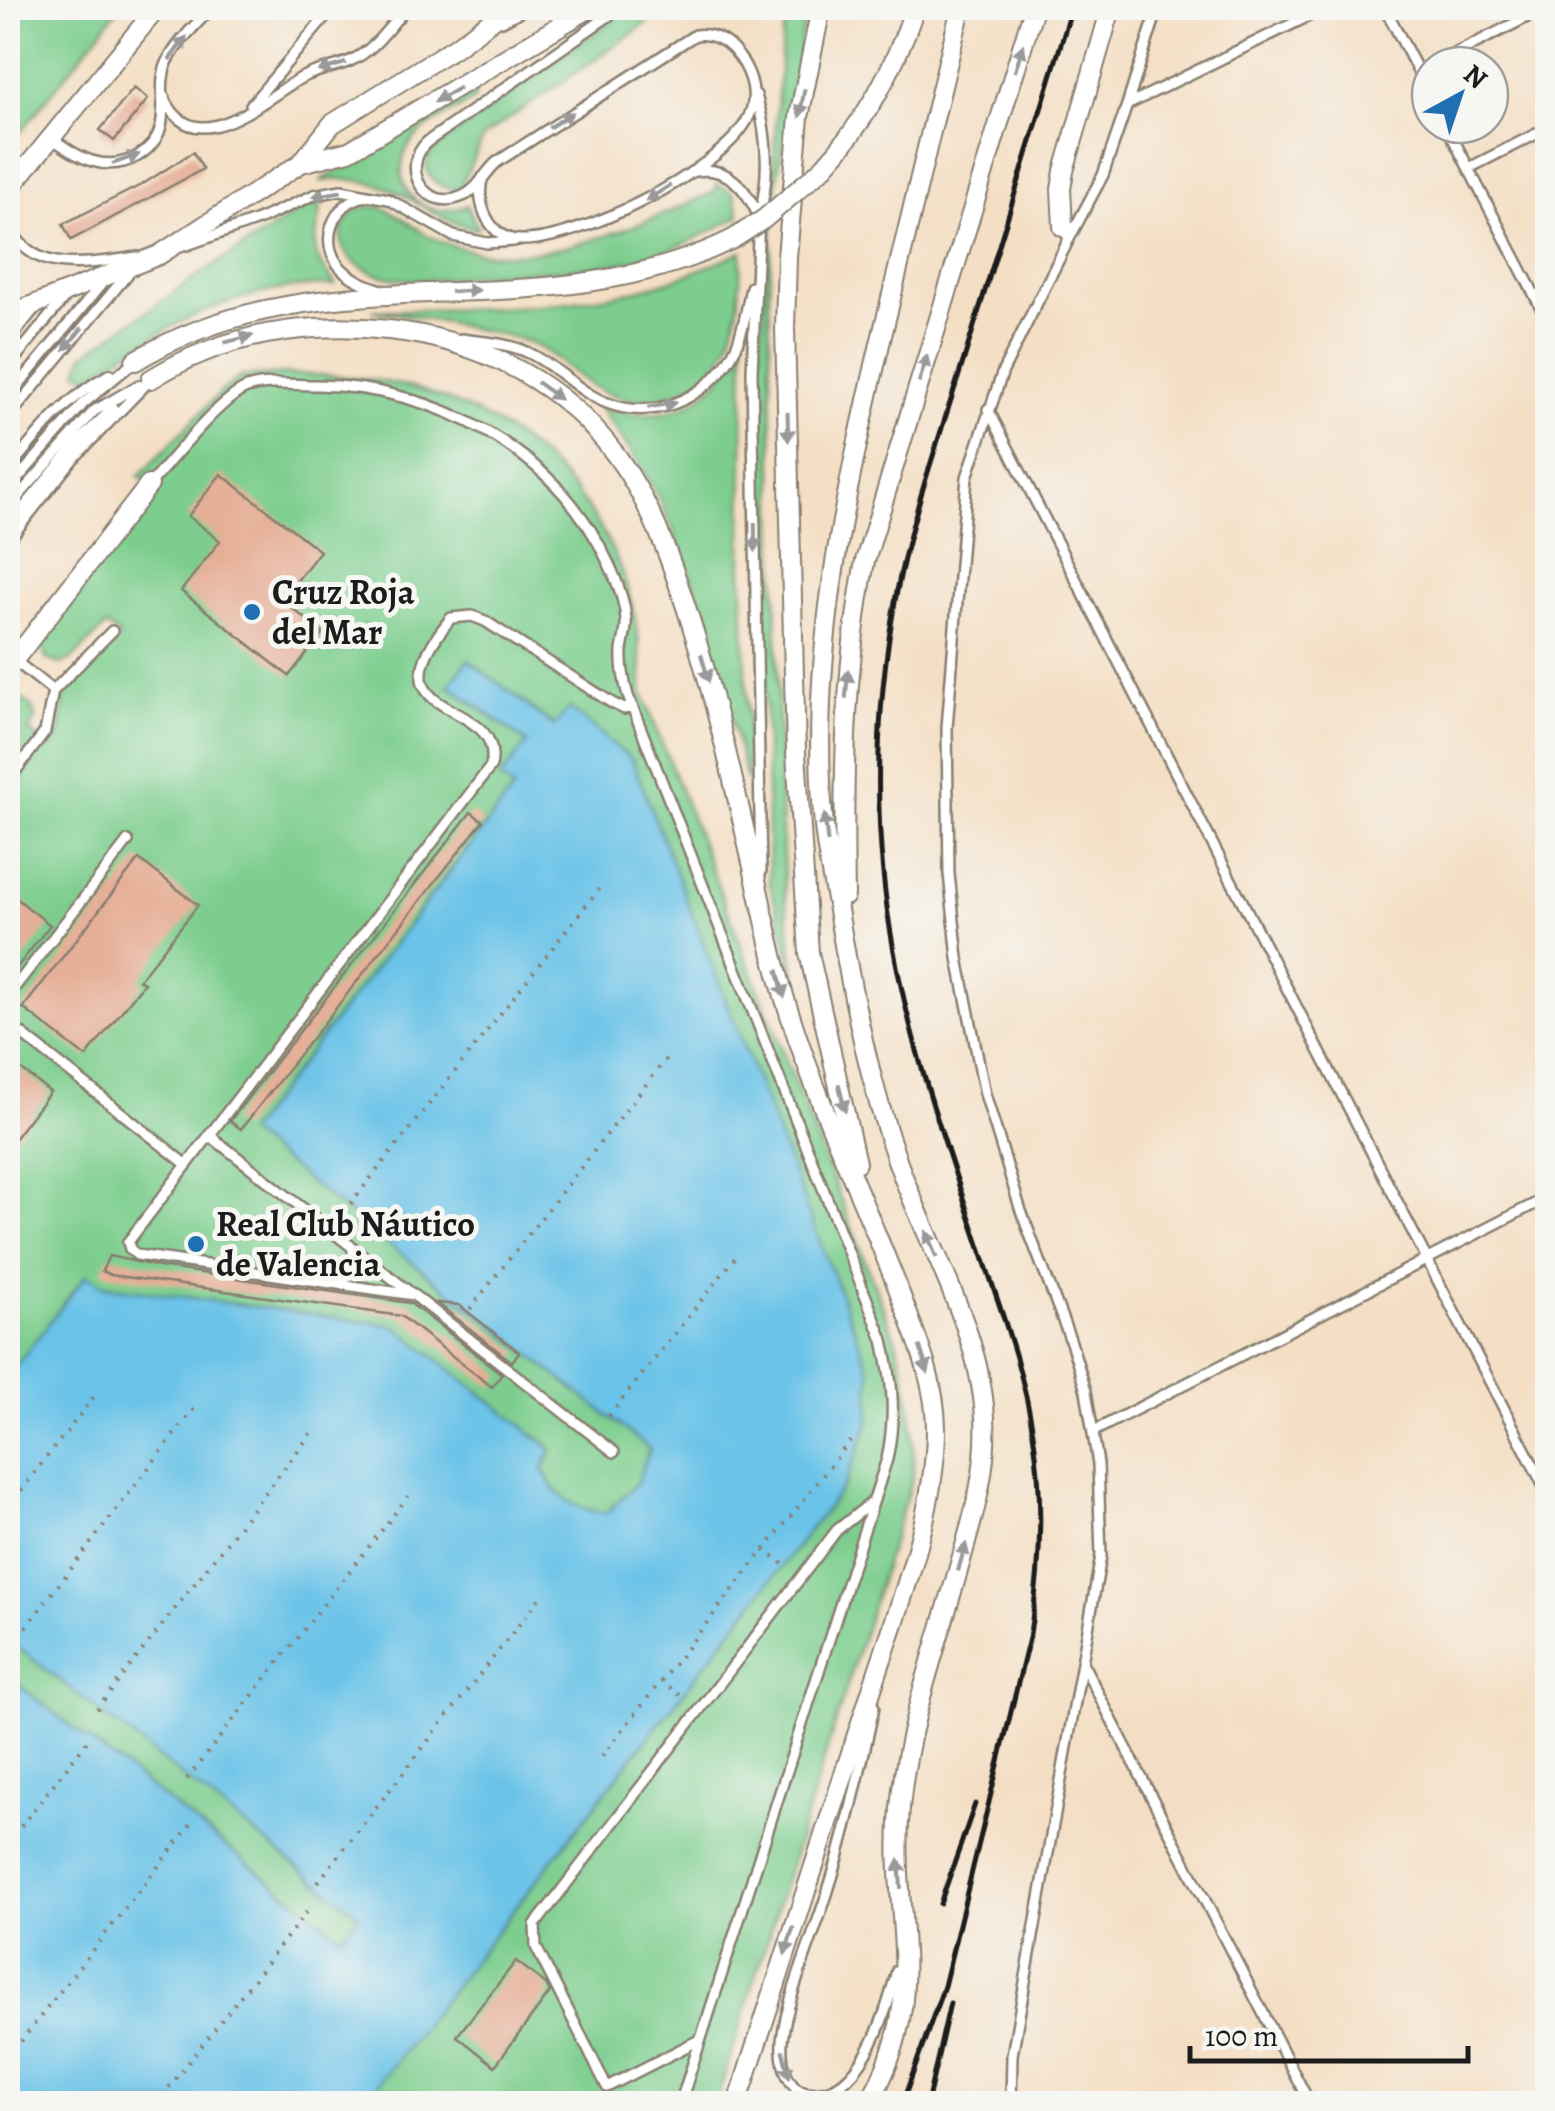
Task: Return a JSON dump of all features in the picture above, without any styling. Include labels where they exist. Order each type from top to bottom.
[{"type":"street","points":[[8,192],[157,8]]},
{"type":"street","points":[[8,315],[160,254],[301,163],[332,124],[454,48],[508,8]]},
{"type":"street","points":[[301,163],[349,151],[590,8]]},
{"type":"street","points":[[821,8],[799,117],[787,256],[785,329],[796,752],[809,953],[865,1203]]},
{"type":"street","points":[[135,361],[176,337],[226,318],[274,306],[618,278],[680,262],[764,219],[822,170],[878,96],[915,8]]},
{"type":"street","points":[[868,2104],[901,2022],[906,1977],[898,1838],[902,1786],[910,1740],[978,1500],[985,1458],[985,1416],[966,1334],[899,1166],[859,1034],[824,826],[822,715],[830,595],[864,409],[961,8]]},
{"type":"street","points":[[846,956],[846,702],[850,649],[865,561],[1034,8]]},
{"type":"street","points":[[1066,233],[1061,189],[1064,171],[1110,8]]},
{"type":"street","points":[[151,379],[210,347],[242,338],[308,329],[376,328],[408,332],[460,343],[493,356],[556,395],[606,443],[656,524],[690,618],[708,678],[785,1001],[803,1056],[865,1203],[926,1366],[937,1423],[936,1456],[924,1514],[890,1632],[737,2104]]},
{"type":"street","points":[[11,664],[150,485]]},
{"type":"lane","points":[[52,138],[84,159],[109,165],[146,151],[158,136],[163,116],[167,63],[211,8]]},
{"type":"lane","points":[[236,118],[251,106],[333,8]]},
{"type":"lane","points":[[163,95],[176,115],[198,127],[211,128],[236,118],[300,78],[347,63],[366,52],[406,8]]},
{"type":"lane","points":[[454,48],[526,8]]},
{"type":"lane","points":[[620,8],[427,142],[416,158],[415,175],[418,184],[434,198],[463,196],[498,162],[695,35],[724,41],[740,59],[752,82],[766,138],[766,194],[759,217],[752,371],[762,905]]},
{"type":"lane","points":[[1011,2104],[1012,2055],[1100,1556],[1101,1501],[1094,1431],[1070,1339],[1021,1210],[985,1094],[958,958],[949,874],[947,728],[967,478],[988,409],[1018,337],[1066,233],[1103,175],[1158,8]]},
{"type":"lane","points":[[1127,105],[1325,8]]},
{"type":"lane","points":[[1385,8],[1410,55]]},
{"type":"lane","points":[[1473,45],[1545,8]]},
{"type":"lane","points":[[8,223],[23,248],[52,263],[70,265],[160,254],[258,220],[314,194],[341,190],[388,199],[453,236],[488,243],[554,237],[642,202],[731,140],[746,122],[753,102],[752,82]]},
{"type":"lane","points":[[1468,168],[1548,128]]},
{"type":"lane","points":[[1456,145],[1548,322]]},
{"type":"lane","points":[[687,173],[714,170],[734,180],[750,196],[759,217]]},
{"type":"lane","points":[[483,178],[479,195],[490,222],[497,231],[517,241]]},
{"type":"lane","points":[[374,195],[360,196],[341,209],[330,229],[330,250],[334,260],[351,276],[400,294]]},
{"type":"lane","points":[[8,418],[136,264]]},
{"type":"lane","points":[[408,332],[517,349],[604,402],[634,409],[664,406],[692,396],[726,365],[739,338],[756,264]]},
{"type":"lane","points":[[8,398],[108,275]]},
{"type":"lane","points":[[8,367],[70,290]]},
{"type":"lane","points":[[8,342],[40,302]]},
{"type":"lane","points":[[8,470],[68,403],[92,383],[135,361]]},
{"type":"lane","points":[[8,490],[84,403],[135,361]]},
{"type":"lane","points":[[8,508],[94,411],[151,379]]},
{"type":"lane","points":[[8,527],[90,430],[151,379]]},
{"type":"lane","points":[[8,541],[73,459],[151,379]]},
{"type":"lane","points":[[150,485],[229,400],[243,390],[258,386],[332,386],[408,399],[466,420],[504,442],[568,499],[608,562],[622,599],[626,621],[622,650],[624,680],[632,707],[883,1340],[894,1384],[894,1424],[874,1500],[680,2104]]},
{"type":"lane","points":[[988,409],[1548,1494]]},
{"type":"lane","points":[[414,1295],[137,1255],[128,1242],[491,766],[491,742],[482,730],[430,696],[422,684],[422,660],[451,618],[461,615],[485,621],[612,704],[624,709],[632,707]]},
{"type":"lane","points":[[8,781],[45,732],[53,691],[112,631]]},
{"type":"lane","points":[[11,664],[53,691]]},
{"type":"lane","points":[[8,996],[128,841]]},
{"type":"lane","points":[[8,1023],[186,1164]]},
{"type":"lane","points":[[209,1135],[614,1452]]},
{"type":"lane","points":[[1094,1431],[1548,1197]]},
{"type":"lane","points":[[332,1283],[343,1280],[354,1266],[352,1246]]},
{"type":"lane","points":[[700,2039],[608,2087],[536,1946],[534,1924],[836,1530],[874,1500]]},
{"type":"lane","points":[[890,1632],[848,1828],[784,2028],[784,2066],[792,2084],[801,2092],[832,2098],[850,2088],[860,2076],[887,2010],[905,1939]]},
{"type":"lane","points":[[1083,1663],[1310,2104]]},
{"type":"path","points":[[344,1212],[599,889]]},
{"type":"path","points":[[470,1309],[666,1059]]},
{"type":"path","points":[[610,1416],[739,1254]]},
{"type":"path","points":[[8,1507],[96,1394]]},
{"type":"path","points":[[12,1644],[194,1409]]},
{"type":"path","points":[[96,1710],[314,1430]]},
{"type":"path","points":[[602,1756],[850,1441]]},
{"type":"path","points":[[187,1780],[410,1494]]},
{"type":"path","points":[[764,1550],[784,1564]]},
{"type":"path","points":[[318,1882],[542,1595]]},
{"type":"path","points":[[661,1681],[681,1696]]},
{"type":"path","points":[[8,1842],[88,1740]]},
{"type":"path","points":[[8,2058],[193,1822]]},
{"type":"path","points":[[156,2104],[308,1910]]},
{"type":"green space","points":[[8,8],[119,8],[8,148]]},
{"type":"green space","points":[[628,8],[664,8],[484,136],[460,188],[444,187],[432,179],[427,167],[431,151]]},
{"type":"green space","points":[[789,8],[807,8],[775,191],[771,193],[782,39]]},
{"type":"green space","points":[[476,93],[474,100],[415,137],[403,159],[402,174],[405,187],[424,205],[452,210],[467,205],[478,229],[446,219],[380,185],[320,181]]},
{"type":"green space","points":[[717,184],[734,193],[740,216],[663,252],[602,266],[403,279],[367,270],[352,260],[341,240],[350,216],[369,206],[388,210],[433,238],[458,247],[484,253],[542,251],[603,237],[663,215],[716,191]]},
{"type":"green space","points":[[313,203],[320,204],[317,256],[335,285],[299,287],[235,300],[176,324],[90,376],[78,372],[84,355],[202,273]]},
{"type":"green space","points":[[772,230],[769,296],[781,811],[785,895],[795,976],[769,881],[758,386],[768,233]]},
{"type":"green space","points":[[742,251],[737,315],[724,354],[696,383],[659,398],[639,400],[600,390],[540,348],[515,338],[372,311],[511,307],[615,295],[697,271]]},
{"type":"green space","points":[[744,345],[742,568],[747,782],[687,565],[658,497],[599,408],[646,414],[684,406],[716,383]]},
{"type":"green space","name":"Real Club Náutico de Valencia","points":[[284,374],[387,382],[470,410],[514,436],[552,467],[584,503],[609,544],[627,589],[638,639],[642,692],[900,1356],[912,1423],[913,1476],[716,2103],[363,2103],[844,1486],[569,709],[555,726],[468,660],[449,686],[527,743],[514,789],[247,1133],[650,1448],[637,1483],[606,1514],[585,1510],[560,1495],[548,1479],[543,1469],[552,1450],[106,1286],[86,1275],[8,1376],[8,699],[29,705],[35,718],[29,731],[50,748],[60,732],[64,696],[119,636],[106,626],[71,660],[61,664],[46,659],[40,641],[157,491],[139,476],[240,377]]},
{"type":"green space","points":[[8,1640],[359,1914],[342,1937],[8,1677]]},
{"type":"water","points":[[468,660],[554,726],[570,708],[632,760],[870,1370],[869,1423],[844,1486],[363,2103],[8,2103],[8,1677],[341,1936],[359,1915],[8,1640],[8,1376],[86,1275],[106,1286],[395,1326],[552,1449],[543,1469],[548,1479],[560,1495],[585,1509],[606,1513],[637,1483],[650,1449],[247,1133],[514,789],[500,778],[527,743],[449,685]]},
{"type":"building","points":[[134,88],[148,99],[114,141],[100,130]]},
{"type":"building","points":[[193,152],[203,169],[71,240],[63,224],[143,184]]},
{"type":"building","points":[[221,474],[320,551],[282,600],[323,633],[289,676],[181,591],[220,541],[188,516]]},
{"type":"building","points":[[471,812],[483,821],[241,1129],[230,1121]]},
{"type":"building","points":[[139,859],[198,905],[139,980],[144,983],[86,1057],[23,1008]]},
{"type":"building","points":[[16,898],[50,925],[8,979],[8,910]]},
{"type":"building","points":[[8,1059],[50,1092],[8,1147]]},
{"type":"building","points":[[109,1256],[160,1267],[410,1303],[502,1374],[492,1387],[401,1316],[111,1275],[102,1271]]},
{"type":"building","points":[[437,1303],[459,1305],[519,1352],[512,1362]]},
{"type":"building","points":[[516,1961],[546,1984],[550,1992],[495,2066],[457,2036]]},
{"type":"railway","points":[[902,2104],[944,1986],[1030,1634],[1039,1559],[1040,1508],[1023,1383],[932,1104],[897,967],[880,838],[882,699],[896,596],[910,533],[1072,8]]},
{"type":"railway","points":[[940,1904],[975,1804]]},
{"type":"railway","points":[[927,2104],[950,2003]]},
{"type":"place","name":"Cruz Roja del Mar","points":[[252,612]]},
{"type":"place","name":"Real Club Náutico de Valencia","points":[[196,1244]]}]
